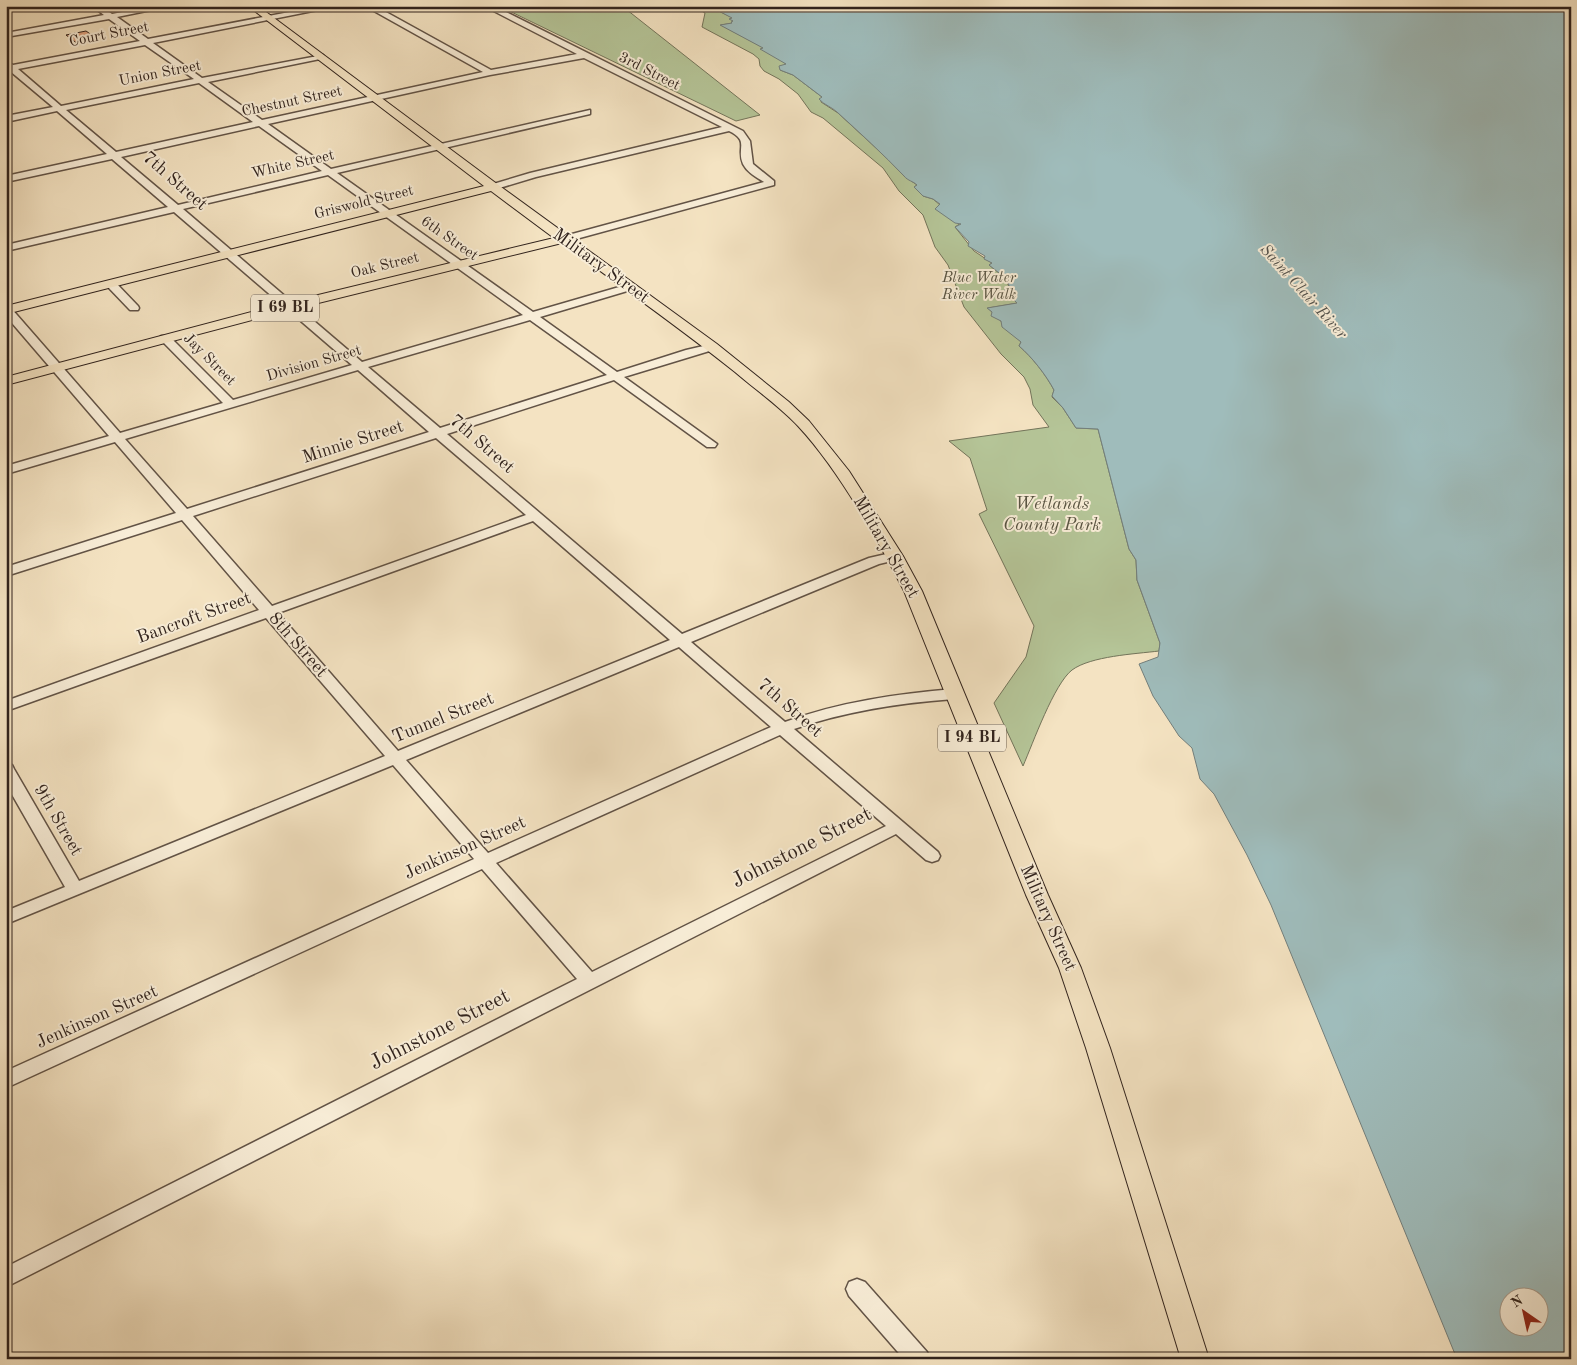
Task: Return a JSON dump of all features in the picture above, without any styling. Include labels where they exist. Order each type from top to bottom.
[{"type":"main road","name":"Military Street","points":[[252,6],[493,187],[712,347],[784,405],[804,424],[843,474],[895,556],[912,591],[1037,895],[1070,968],[1085,1008],[1194,1359]]},
{"type":"main road","name":"Griswold Street","points":[[6,310],[493,187]]},
{"type":"main road","name":"Oak Street","points":[[6,381],[290,306],[565,239]]},
{"type":"street","name":"6th Street","points":[[96,6],[711,444]]},
{"type":"street","points":[[6,35],[167,6]]},
{"type":"street","name":"Court Street","points":[[8,67],[334,6]]},
{"type":"street","points":[[369,6],[490,73]]},
{"type":"street","name":"3rd Street","points":[[488,6],[746,138],[747,162],[750,167],[771,183]]},
{"type":"street","name":"Chestnut Street","points":[[6,179],[490,73],[585,55]]},
{"type":"street","name":"Union Street","points":[[6,119],[320,57]]},
{"type":"street","name":"7th Street","points":[[8,67],[114,155],[932,856]]},
{"type":"street","name":"White Street","points":[[6,248],[587,112]]},
{"type":"street","name":"Griswold Street","points":[[493,187],[533,175],[729,128]]},
{"type":"street","name":"Oak Street","points":[[565,239],[771,183]]},
{"type":"street","points":[[111,284],[134,308]]},
{"type":"street","name":"Division Street","points":[[6,470],[630,287]]},
{"type":"street","name":"8th Street","points":[[6,310],[590,981]]},
{"type":"street","name":"Jay Street","points":[[165,338],[231,404]]},
{"type":"street","name":"Minnie Street","points":[[6,572],[690,352],[712,347]]},
{"type":"street","name":"Bancroft Street","points":[[6,706],[536,516]]},
{"type":"street","name":"Tunnel Street","points":[[6,918],[874,561],[895,556]]},
{"type":"street","name":"Jenkinson Street","points":[[6,1080],[485,861],[782,728],[834,711],[928,696],[954,694]]},
{"type":"street","name":"9th Street","points":[[6,770],[75,890]]},
{"type":"street","name":"Johnstone Street","points":[[6,1278],[897,827]]},
{"type":"street","points":[[857,1289],[919,1359]]},
{"type":"green space","points":[[499,6],[622,6],[760,115],[736,121]]},
{"type":"green space","name":"Wetlands County Park","points":[[693,6],[709,6],[733,18],[733,23],[721,25],[764,48],[786,64],[780,70],[793,75],[822,97],[821,102],[838,113],[904,176],[917,185],[914,187],[923,196],[933,199],[940,205],[936,209],[961,223],[955,227],[974,251],[992,263],[989,265],[999,273],[1001,280],[1007,283],[1010,288],[1004,290],[1018,303],[988,308],[1021,342],[1019,346],[1047,378],[1054,390],[1052,397],[1063,408],[1076,428],[1098,429],[1129,549],[1136,560],[1137,580],[1160,643],[1159,651],[1102,659],[1080,665],[1072,670],[1065,677],[1051,700],[1023,766],[994,703],[1026,657],[1034,626],[979,514],[987,510],[970,458],[949,441],[1049,427],[1033,405],[1030,389],[1024,377],[1001,354],[964,307],[948,265],[935,247],[923,215],[899,191],[883,168],[823,118],[811,112],[798,94],[779,79],[764,71],[760,66],[759,59],[702,27],[705,13]]},
{"type":"water","name":"Saint Clair River","points":[[709,6],[1571,6],[1571,1359],[1457,1359],[1271,905],[1214,794],[1200,779],[1192,748],[1179,736],[1153,696],[1139,664],[1158,657],[1160,643],[1137,580],[1136,560],[1129,549],[1098,429],[1076,428],[1063,408],[1052,396],[1054,390],[1047,378],[1019,346],[1021,342],[1002,327],[1001,321],[991,316],[992,312],[987,308],[1017,303],[1004,290],[1010,288],[1008,283],[1001,280],[999,273],[989,265],[992,263],[984,259],[985,256],[968,246],[969,242],[955,227],[961,224],[955,223],[935,209],[940,204],[933,199],[923,196],[914,187],[917,185],[906,178],[837,112],[821,101],[819,99],[822,97],[793,75],[780,70],[779,66],[786,64],[760,49],[763,48],[720,25],[732,23],[733,21],[729,19],[732,18]]},
{"type":"building","points":[[86,31],[99,40],[78,44],[66,35]]},
{"type":"park label","name":"Blue Water River Walk","points":[[979,286]]}]
